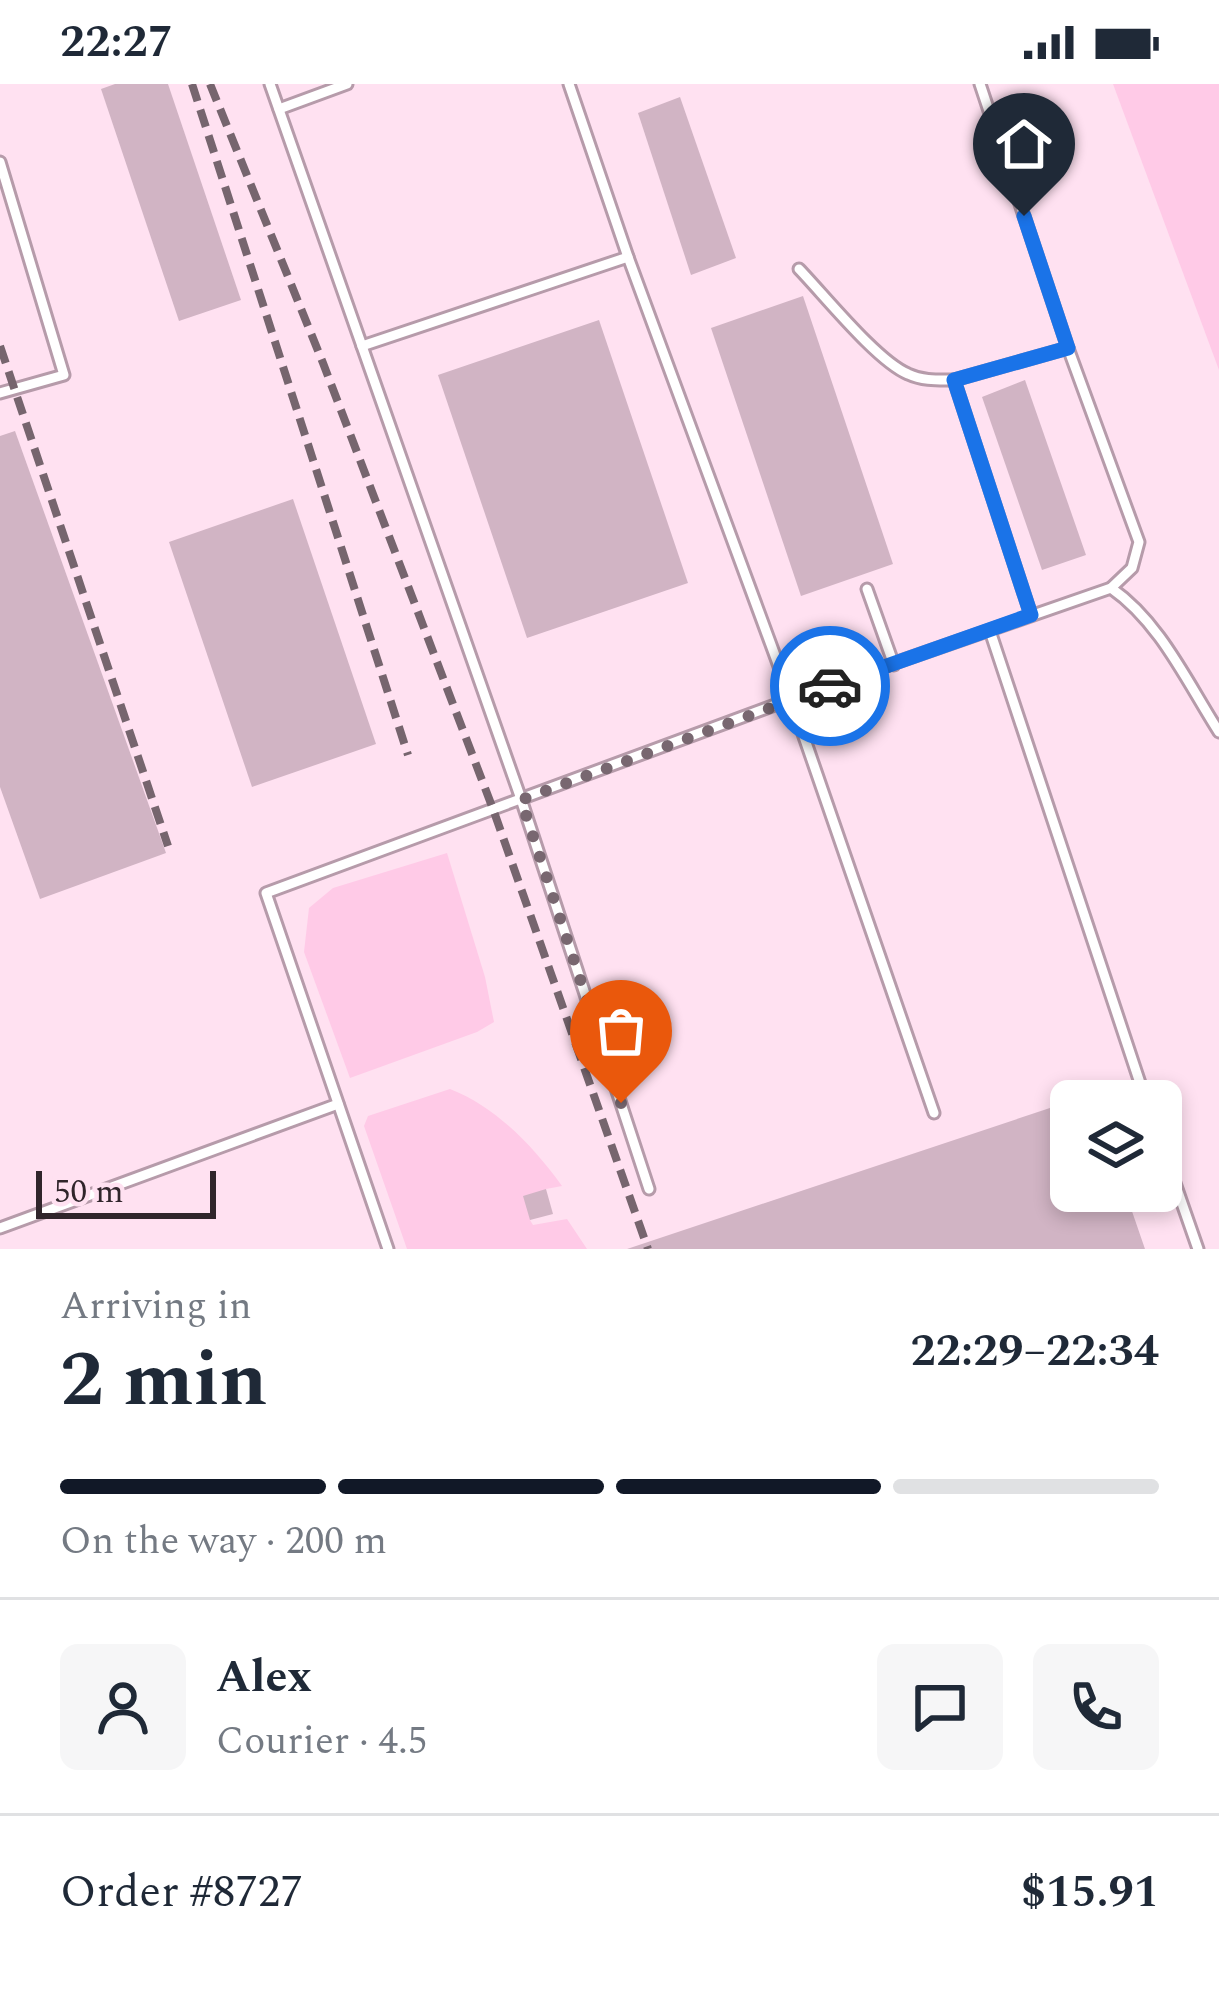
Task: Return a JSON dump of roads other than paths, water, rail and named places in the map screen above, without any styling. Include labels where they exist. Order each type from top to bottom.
[{"type":"lane","points":[[270,84],[521,800],[650,1189]]},
{"type":"lane","points":[[279,109],[347,84]]},
{"type":"lane","points":[[569,84],[791,699],[934,1113]]},
{"type":"lane","points":[[388,1249],[266,893],[791,699],[1111,587],[1132,568],[1139,542],[980,84]]},
{"type":"lane","points":[[0,162],[64,375],[0,393]]},
{"type":"lane","points":[[362,346],[628,257]]},
{"type":"lane","points":[[799,269],[891,365],[911,376],[954,380],[1068,348]]},
{"type":"lane","points":[[954,380],[1031,615]]},
{"type":"lane","points":[[1111,587],[1134,603],[1153,627],[1219,732]]},
{"type":"lane","points":[[867,589],[894,665]]},
{"type":"lane","points":[[990,631],[1139,1080]]},
{"type":"lane","points":[[0,1228],[338,1105]]},
{"type":"lane","points":[[1182,1203],[1198,1249]]},
{"type":"railway","points":[[192,84],[408,755]]},
{"type":"railway","points":[[210,84],[323,363],[493,809],[648,1249]]},
{"type":"railway","points":[[0,346],[168,846]]}]
